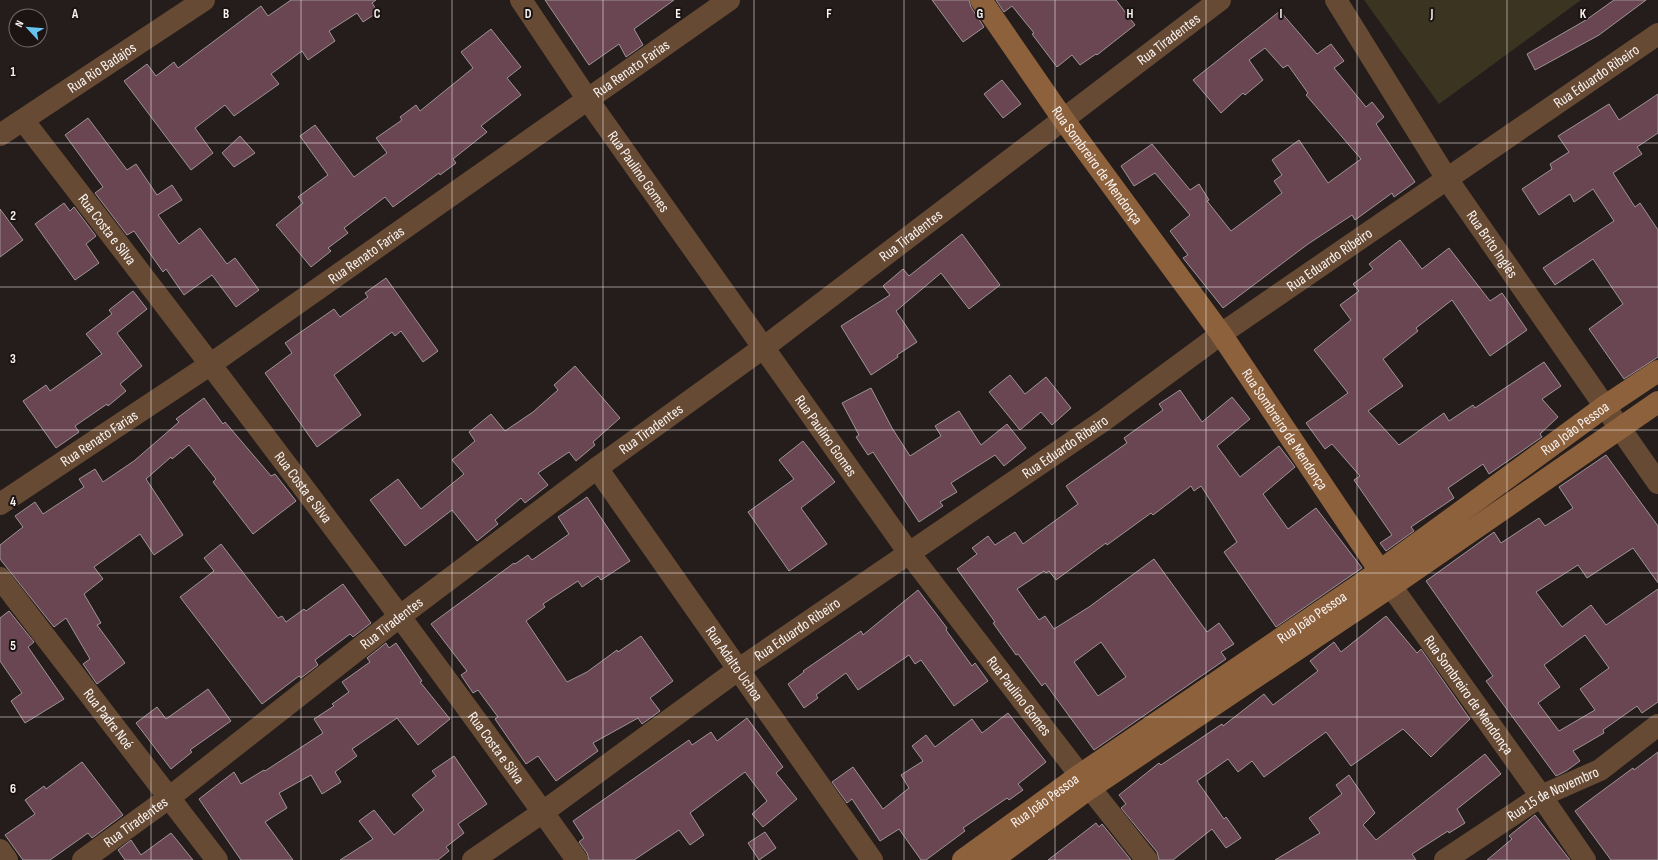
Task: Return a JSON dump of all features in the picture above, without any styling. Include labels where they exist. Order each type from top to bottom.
[{"type":"street","name":"Rua Rio Badajos","points":[[0,134],[204,0]]},
{"type":"street","name":"Rua Paulino Gomes","points":[[521,0],[588,100],[909,553],[1085,782],[1147,860]]},
{"type":"street","name":"Rua Renato Farias","points":[[0,504],[211,364],[729,0]]},
{"type":"street","name":"Rua Sombreiro de Mendonça","points":[[981,0],[1063,119],[1221,334],[1385,579],[1541,796],[1585,860]]},
{"type":"street","name":"Rua Tiradentes","points":[[83,860],[170,797],[400,617],[597,468],[763,348],[1220,0]]},
{"type":"street","name":"Rua Brito Inglês","points":[[1336,0],[1447,179],[1658,483]]},
{"type":"street","name":"Rua Eduardo Ribeiro","points":[[473,860],[543,812],[739,669],[1096,425],[1221,334],[1658,34]]},
{"type":"street","name":"Rua Costa e Silva","points":[[23,120],[211,364],[400,617],[577,860]]},
{"type":"street","name":"Rua João Pessoa","points":[[1385,579],[1604,407],[1658,371]]},
{"type":"street","name":"Rua João Pessoa","points":[[963,860],[1085,782],[1385,579],[1658,402]]},
{"type":"street","name":"Rua Adalto Uchoa","points":[[597,468],[872,860]]},
{"type":"street","name":"Rua Padre Noé","points":[[0,578],[217,860]]},
{"type":"street","name":"Rua 15 de Novembro","points":[[1445,860],[1541,796],[1600,770],[1658,725]]},
{"type":"street","name":"Rua João Pessoa","points":[[992,860],[1085,782]]},
{"type":"street","points":[[0,850],[7,860]]},
{"type":"shaded area","points":[[1364,0],[1581,0],[1439,104]]},
{"type":"building","points":[[291,0],[376,0],[372,3],[378,12],[363,22],[357,13],[329,31],[335,41],[308,60],[302,51],[271,74],[279,84],[234,116],[225,105],[195,128],[213,153],[191,170],[124,81],[147,64],[156,76],[174,62],[178,68],[261,6],[268,16]]},
{"type":"building","points":[[545,0],[674,0],[634,29],[643,45],[626,57],[619,44],[589,65]]},
{"type":"building","points":[[932,0],[969,0],[971,7],[984,27],[963,42]]},
{"type":"building","points":[[996,0],[1116,0],[1135,25],[1097,55],[1096,54],[1080,65],[1072,55],[1057,67],[1032,34],[1034,33],[1012,6],[1004,12]]},
{"type":"building","points":[[1614,0],[1646,0],[1599,35],[1535,70],[1527,54],[1586,20]]},
{"type":"building","points":[[1280,11],[1317,54],[1331,44],[1344,61],[1334,68],[1366,107],[1372,102],[1384,117],[1376,124],[1415,182],[1394,197],[1392,193],[1355,220],[1352,215],[1308,244],[1223,308],[1183,258],[1188,255],[1170,231],[1190,215],[1155,173],[1134,186],[1121,166],[1152,144],[1190,190],[1199,184],[1209,200],[1207,201],[1231,231],[1282,193],[1274,181],[1282,175],[1272,160],[1299,140],[1328,183],[1361,159],[1306,95],[1308,93],[1288,65],[1283,68],[1265,48],[1249,60],[1263,80],[1245,95],[1243,93],[1221,113],[1193,80]]},
{"type":"building","points":[[491,29],[521,67],[507,78],[521,95],[481,126],[487,132],[453,159],[456,163],[440,175],[439,173],[393,207],[385,197],[344,228],[348,233],[328,248],[331,251],[311,267],[276,225],[303,203],[298,197],[328,175],[300,136],[315,125],[354,177],[387,153],[376,138],[402,120],[400,117],[416,105],[420,111],[473,68],[461,52]]},
{"type":"building","points":[[1002,80],[1021,104],[1003,118],[984,94]]},
{"type":"building","points":[[1658,94],[1658,133],[1637,147],[1642,154],[1613,173],[1635,207],[1640,203],[1658,230],[1658,357],[1624,379],[1589,329],[1623,304],[1593,259],[1555,285],[1543,268],[1614,221],[1593,189],[1574,202],[1570,194],[1539,215],[1522,189],[1552,169],[1550,164],[1569,152],[1558,136],[1609,104],[1619,120]]},
{"type":"building","points":[[88,118],[127,170],[136,164],[157,195],[172,185],[182,200],[158,215],[179,244],[200,228],[227,264],[235,258],[259,290],[236,307],[212,275],[184,295],[166,269],[163,272],[134,231],[127,235],[95,193],[103,187],[65,135]]},
{"type":"building","points":[[240,136],[255,153],[234,167],[222,153]]},
{"type":"building","points":[[64,203],[70,211],[74,207],[96,236],[86,244],[99,263],[75,280],[35,224]]},
{"type":"building","points":[[0,209],[23,240],[0,257]]},
{"type":"building","points":[[962,234],[1000,285],[969,309],[941,273],[896,311],[917,342],[871,375],[841,326],[890,295],[883,286],[903,269],[909,276]]},
{"type":"building","points":[[1400,240],[1422,269],[1449,248],[1490,301],[1502,293],[1527,330],[1490,356],[1452,300],[1416,328],[1418,331],[1383,359],[1403,386],[1368,411],[1399,445],[1444,413],[1449,421],[1473,405],[1475,408],[1544,362],[1561,386],[1542,399],[1558,417],[1540,434],[1542,437],[1489,474],[1483,464],[1448,488],[1454,498],[1411,527],[1414,531],[1386,551],[1380,543],[1392,535],[1354,480],[1360,476],[1332,444],[1325,449],[1306,423],[1348,393],[1314,350],[1351,320],[1340,305],[1359,291],[1353,284],[1373,269],[1369,264]]},
{"type":"building","points":[[386,278],[438,351],[423,362],[401,331],[395,336],[392,332],[334,375],[361,415],[317,447],[265,373],[292,353],[285,343],[334,309],[340,317],[368,297],[365,293]]},
{"type":"building","points":[[133,291],[147,309],[117,333],[142,366],[120,384],[126,391],[108,406],[107,404],[75,426],[79,432],[56,448],[23,401],[46,385],[50,391],[102,354],[86,334],[112,314],[109,310]]},
{"type":"building","points":[[575,366],[620,418],[593,442],[595,445],[576,461],[569,452],[538,473],[548,485],[525,503],[521,498],[495,520],[498,524],[477,541],[452,510],[405,546],[370,500],[398,479],[421,509],[464,474],[452,460],[475,441],[469,432],[491,414],[505,431],[533,412],[558,390],[554,385]]},
{"type":"building","points":[[1010,375],[1025,394],[1046,377],[1071,408],[1052,425],[1041,412],[1020,430],[989,392]]},
{"type":"building","points":[[871,388],[892,428],[910,456],[941,436],[935,426],[959,411],[981,445],[1007,424],[1026,448],[1004,466],[995,455],[951,483],[957,492],[940,502],[943,506],[919,522],[873,452],[868,455],[856,437],[859,435],[842,403]]},
{"type":"building","points":[[1180,390],[1202,422],[1232,397],[1250,419],[1217,446],[1240,477],[1279,446],[1295,467],[1263,494],[1288,529],[1316,508],[1362,568],[1276,627],[1224,552],[1237,542],[1201,486],[1194,491],[1191,486],[1153,515],[1151,513],[1107,545],[1106,543],[1056,580],[1049,571],[1046,573],[1044,571],[1017,589],[1039,620],[1045,616],[1054,629],[1089,607],[1154,559],[1207,632],[1219,623],[1234,644],[1221,652],[1226,659],[1094,750],[1045,683],[1042,686],[1018,654],[1016,655],[993,623],[995,622],[957,569],[977,554],[972,548],[988,536],[995,545],[1015,532],[1023,544],[1078,504],[1066,486],[1127,443],[1124,438],[1163,410],[1159,404]],"holes":[[[1101,642],[1126,677],[1098,696],[1074,662]]]},
{"type":"building","points":[[204,398],[223,424],[225,422],[271,476],[275,474],[296,501],[253,534],[213,482],[216,479],[189,445],[172,459],[171,457],[146,479],[183,535],[154,555],[140,534],[94,567],[103,579],[84,594],[101,623],[97,625],[125,663],[97,684],[83,664],[90,659],[66,618],[54,627],[0,559],[0,545],[23,527],[15,516],[35,502],[43,514],[84,487],[79,479],[95,469],[103,482],[134,461],[179,422],[176,419]]},
{"type":"building","points":[[803,441],[835,482],[801,508],[827,544],[789,571],[748,512],[794,479],[779,460]]},
{"type":"building","points":[[1606,455],[1658,526],[1658,583],[1633,548],[1587,578],[1578,565],[1536,592],[1562,627],[1591,605],[1606,625],[1658,589],[1658,702],[1642,713],[1637,706],[1603,730],[1604,733],[1573,751],[1580,761],[1556,776],[1486,681],[1493,676],[1426,581],[1494,532],[1501,543],[1539,518],[1545,526],[1573,508],[1559,487]],"holes":[[[1585,635],[1609,668],[1580,689],[1595,710],[1559,731],[1538,703],[1560,687],[1544,665]]]},
{"type":"building","points":[[587,497],[630,561],[601,580],[598,576],[582,587],[578,581],[543,604],[545,607],[526,621],[567,682],[587,672],[617,650],[618,652],[641,636],[673,681],[650,698],[660,711],[642,724],[638,718],[593,743],[598,751],[556,781],[538,756],[526,764],[495,719],[498,717],[478,690],[473,693],[461,675],[467,671],[431,624],[514,563],[515,564],[528,555],[532,560],[569,534],[558,517]]},
{"type":"building","points":[[221,544],[278,618],[282,616],[286,622],[304,609],[306,611],[343,584],[371,623],[353,637],[350,634],[315,660],[318,665],[301,678],[299,676],[262,704],[180,597],[214,571],[204,558]]},
{"type":"building","points":[[918,590],[947,628],[946,630],[972,666],[975,663],[988,681],[954,706],[921,660],[915,664],[909,655],[858,690],[846,673],[816,695],[818,698],[804,708],[788,684],[804,672],[803,671],[861,631],[863,635]]},
{"type":"building","points":[[9,611],[34,642],[28,647],[64,699],[25,723],[11,701],[22,693],[0,661],[0,618]]},
{"type":"building","points":[[1386,616],[1417,653],[1421,649],[1470,719],[1431,757],[1403,729],[1351,766],[1326,732],[1264,777],[1252,761],[1238,772],[1228,759],[1197,781],[1224,819],[1226,817],[1241,838],[1226,848],[1212,829],[1173,860],[1159,860],[1157,852],[1121,808],[1126,804],[1119,795],[1159,763],[1161,765],[1222,724],[1223,726],[1264,694],[1273,705],[1318,671],[1310,661],[1334,642],[1341,652]]},
{"type":"building","points":[[386,643],[389,648],[396,643],[422,681],[420,682],[450,719],[418,745],[397,718],[352,749],[357,756],[335,772],[341,782],[322,794],[311,775],[279,793],[287,808],[265,822],[293,860],[241,860],[199,799],[234,772],[241,784],[264,770],[265,771],[323,733],[314,719],[334,706],[332,704],[349,692],[342,682],[370,662],[367,658]]},
{"type":"building","points":[[208,689],[231,721],[190,750],[192,752],[171,769],[136,723],[157,707],[166,719]]},
{"type":"building","points":[[1008,713],[1046,762],[1018,784],[1023,790],[1009,800],[1007,798],[963,828],[965,831],[926,860],[921,860],[899,829],[880,841],[852,799],[847,803],[832,782],[853,767],[883,809],[909,788],[901,775],[923,761],[912,746],[926,735],[935,747],[972,719],[982,733]]},
{"type":"building","points":[[747,718],[783,767],[776,773],[797,799],[763,827],[752,814],[767,801],[745,772],[690,813],[704,835],[690,845],[679,830],[634,860],[589,860],[587,853],[579,842],[584,838],[573,821],[689,740],[692,745],[711,732],[717,741]]},
{"type":"building","points":[[1658,752],[1658,860],[1611,860],[1575,811],[1633,768],[1634,770]]},
{"type":"building","points":[[1485,754],[1501,774],[1457,809],[1465,823],[1449,833],[1448,831],[1412,854],[1416,860],[1275,860],[1320,833],[1309,818],[1342,794],[1336,785],[1349,775],[1375,813],[1363,825],[1376,840]]},
{"type":"building","points":[[454,756],[487,804],[458,824],[464,833],[446,847],[449,851],[438,860],[340,860],[373,839],[359,821],[374,810],[394,835],[424,810],[412,795],[436,776],[432,771]]},
{"type":"building","points":[[82,762],[123,815],[92,838],[88,833],[50,860],[23,860],[5,835],[35,814],[25,800],[44,786],[46,789]]},
{"type":"building","points":[[1535,815],[1570,860],[1487,860],[1512,839],[1509,836]]},
{"type":"building","points":[[1096,823],[1099,827],[1102,824],[1131,860],[1048,860]]},
{"type":"building","points":[[765,832],[776,848],[759,860],[748,843]]},
{"type":"building","points":[[171,833],[193,860],[125,860],[118,850],[131,840],[141,855]]}]
